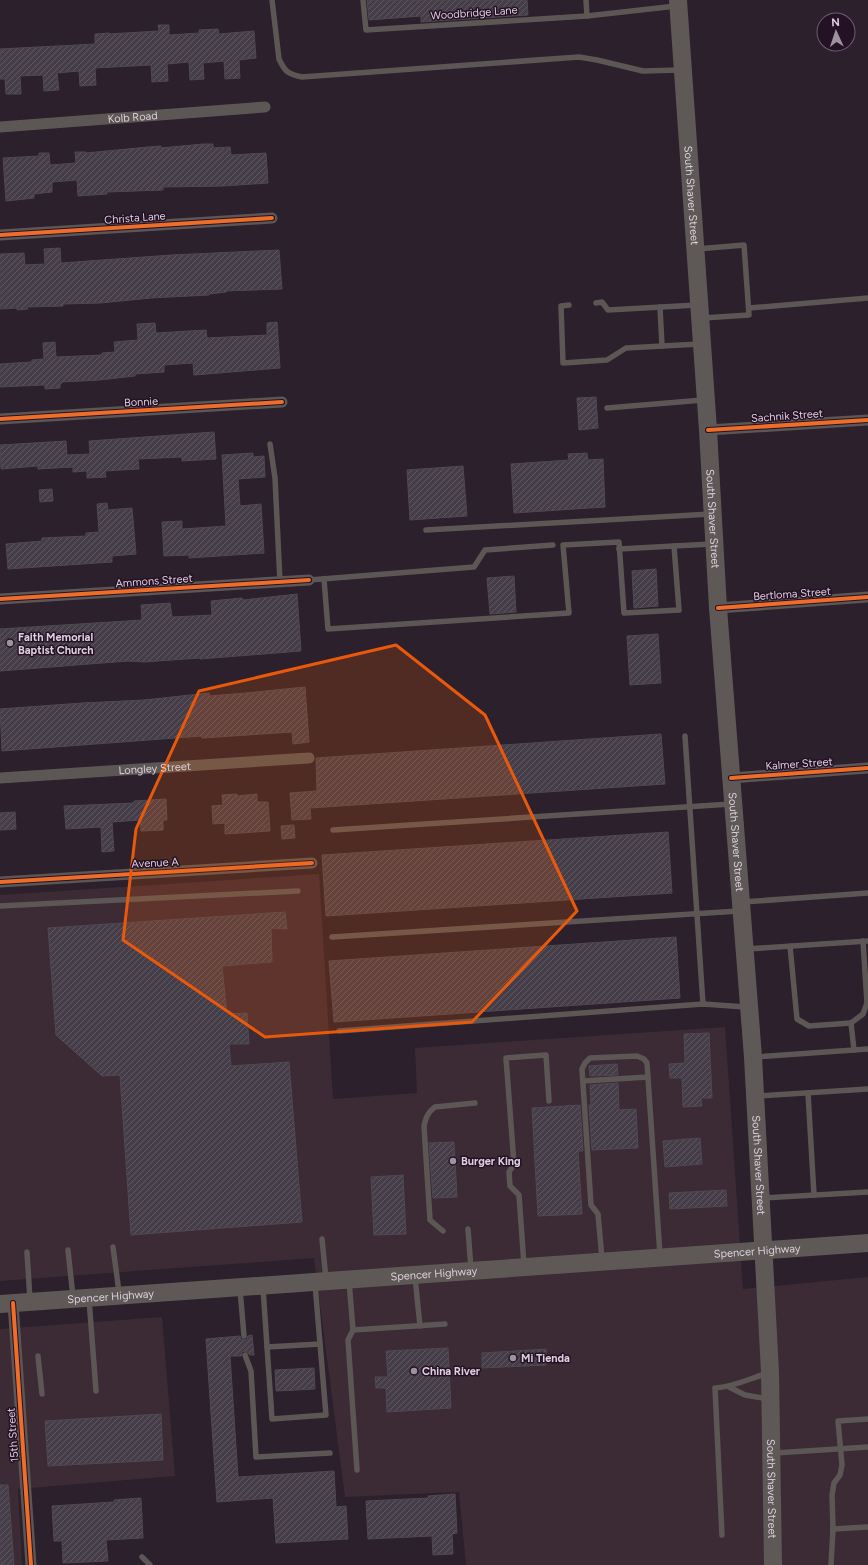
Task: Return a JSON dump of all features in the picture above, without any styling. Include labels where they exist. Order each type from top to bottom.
[{"type":"main road","name":"South Shaver Street","points":[[679,3],[708,430],[718,608],[753,1057],[770,1372],[773,1565]]},
{"type":"main road","name":"Spencer Highway","points":[[14,1303],[868,1243]]},
{"type":"street","name":"Kolb Road","points":[[0,127],[265,107]]},
{"type":"street","name":"Christa Lane","points":[[0,235],[272,218]]},
{"type":"street","name":"Bonnie","points":[[0,419],[282,402]]},
{"type":"street","name":"Sachnik Street","points":[[708,430],[868,420]]},
{"type":"street","name":"Ammons Street","points":[[0,599],[309,580]]},
{"type":"street","name":"Bertloma Street","points":[[718,608],[868,597]]},
{"type":"street","name":"Longley Street","points":[[0,778],[309,758]]},
{"type":"street","name":"Kalmer Street","points":[[731,778],[868,768]]},
{"type":"street","name":"Avenue A","points":[[0,882],[312,863]]},
{"type":"street","name":"15th Street","points":[[14,1303],[31,1565]]},
{"type":"lane","points":[[272,0],[279,59],[282,67],[289,74],[302,77],[579,57],[643,71],[683,70]]},
{"type":"lane","name":"Woodbridge Lane","points":[[363,0],[366,30],[587,16],[679,3]]},
{"type":"lane","points":[[586,0],[587,16]]},
{"type":"lane","points":[[596,303],[602,302],[608,310],[660,307],[749,315],[744,245],[695,249]]},
{"type":"lane","points":[[749,308],[868,298]]},
{"type":"lane","points":[[569,305],[561,306],[563,363],[607,360],[626,348],[702,344]]},
{"type":"lane","points":[[660,307],[662,346]]},
{"type":"lane","points":[[607,408],[706,400]]},
{"type":"lane","points":[[270,444],[275,478],[280,582]]},
{"type":"lane","points":[[426,530],[713,514]]},
{"type":"lane","points":[[324,579],[328,629],[569,613],[564,545],[619,542],[624,613],[679,610],[674,546]]},
{"type":"lane","points":[[619,549],[714,544]]},
{"type":"lane","points":[[309,580],[474,567],[486,550],[553,545]]},
{"type":"lane","points":[[685,736],[703,1004]]},
{"type":"lane","points":[[333,830],[733,804]]},
{"type":"lane","points":[[0,906],[298,890]]},
{"type":"lane","points":[[332,938],[697,914],[741,906],[868,893]]},
{"type":"lane","points":[[745,950],[790,946],[866,941],[867,1003],[863,1014],[851,1023],[809,1026],[797,1019],[790,946]]},
{"type":"lane","points":[[339,1031],[703,1004],[749,1007]]},
{"type":"lane","points":[[851,1023],[854,1050]]},
{"type":"lane","points":[[753,1057],[868,1049]]},
{"type":"lane","points":[[524,1267],[520,1195],[510,1186],[509,1172],[514,1164],[506,1058],[546,1055],[549,1101]]},
{"type":"lane","points":[[602,1261],[598,1214],[591,1205],[582,1081],[582,1069],[590,1058],[637,1056],[644,1059],[647,1063],[661,1257]]},
{"type":"lane","points":[[582,1081],[648,1078]]},
{"type":"lane","points":[[755,1096],[868,1089]]},
{"type":"lane","points":[[808,1093],[814,1195]]},
{"type":"lane","points":[[443,1231],[430,1220],[424,1126],[426,1117],[430,1110],[435,1107],[475,1103]]},
{"type":"lane","points":[[761,1198],[868,1192]]},
{"type":"lane","points":[[468,1229],[471,1271]]},
{"type":"lane","points":[[263,1286],[272,1419],[326,1415],[320,1344],[322,1239]]},
{"type":"lane","points":[[113,1247],[120,1296]]},
{"type":"lane","points":[[68,1250],[81,1298],[96,1391]]},
{"type":"lane","points":[[14,1303],[27,1252]]},
{"type":"lane","points":[[415,1275],[420,1326]]},
{"type":"lane","points":[[349,1279],[353,1330],[348,1340],[356,1470]]},
{"type":"lane","points":[[240,1287],[244,1336]]},
{"type":"lane","points":[[353,1330],[445,1324]]},
{"type":"lane","points":[[267,1348],[320,1344]]},
{"type":"lane","points":[[245,1355],[250,1371],[256,1457],[330,1453]]},
{"type":"lane","points":[[38,1356],[42,1394]]},
{"type":"lane","points":[[722,1535],[715,1388],[729,1387],[770,1372]]},
{"type":"lane","points":[[729,1387],[746,1395],[771,1400]]},
{"type":"lane","points":[[831,1565],[833,1530],[832,1495],[834,1483],[840,1475],[842,1465],[838,1421],[868,1419]]},
{"type":"lane","points":[[772,1454],[868,1447]]},
{"type":"lane","points":[[833,1530],[868,1527]]},
{"type":"lane","points":[[142,1557],[150,1565]]},
{"type":"highlighted area","points":[[396,645],[485,715],[577,911],[472,1022],[265,1037],[123,940],[136,829],[199,691]]},
{"type":"shaded area","points":[[319,874],[333,1099],[417,1093],[415,1048],[725,1027],[743,1289],[868,1277],[868,1565],[466,1565],[459,1492],[345,1497],[314,1258],[0,1281],[0,895]]},
{"type":"shaded area","points":[[162,1317],[175,1476],[18,1489],[22,1565],[0,1565],[0,1329]]},
{"type":"building","points":[[367,0],[527,0],[528,15],[421,22],[421,16],[369,20]]},
{"type":"building","points":[[158,25],[169,25],[169,35],[199,33],[199,30],[218,29],[219,34],[254,31],[256,58],[239,60],[240,78],[225,79],[224,61],[203,63],[204,79],[190,80],[189,62],[167,64],[168,81],[152,82],[151,65],[95,68],[96,85],[80,86],[79,71],[57,73],[59,90],[44,91],[43,75],[20,76],[21,94],[6,94],[5,79],[0,79],[0,49],[95,44],[95,34],[159,31]]},
{"type":"building","points":[[213,144],[213,148],[230,147],[231,155],[266,153],[268,183],[224,186],[163,187],[163,190],[107,192],[107,194],[78,196],[77,180],[52,182],[52,192],[34,194],[34,198],[6,201],[3,158],[39,156],[39,153],[49,153],[50,165],[76,163],[75,152],[86,153],[161,146],[161,148]]},
{"type":"building","points":[[60,248],[61,263],[171,255],[279,250],[282,289],[226,291],[209,295],[151,298],[100,303],[63,304],[63,306],[27,307],[28,309],[17,310],[17,308],[0,309],[0,254],[24,253],[25,265],[45,264],[44,249]]},
{"type":"building","points":[[277,322],[280,368],[194,375],[193,363],[164,365],[164,372],[135,374],[135,376],[99,380],[62,382],[60,384],[60,388],[45,389],[45,385],[0,387],[0,364],[32,362],[32,360],[44,359],[43,343],[55,342],[56,357],[102,355],[102,353],[115,352],[114,342],[138,340],[137,324],[155,323],[156,333],[206,330],[207,338],[267,335],[267,323]]},
{"type":"building","points":[[596,397],[598,428],[579,430],[577,398]]},
{"type":"building","points":[[214,432],[216,459],[182,461],[182,457],[138,459],[139,469],[105,471],[106,477],[87,478],[87,471],[73,472],[73,467],[38,469],[38,466],[1,469],[0,445],[66,441],[67,455],[90,454],[89,441]]},
{"type":"building","points":[[253,453],[253,457],[264,456],[265,477],[238,479],[240,506],[261,504],[264,553],[189,558],[189,555],[164,556],[162,522],[182,521],[182,529],[226,526],[222,455]]},
{"type":"building","points":[[587,453],[588,460],[603,459],[605,507],[514,513],[511,464],[569,460],[568,454]]},
{"type":"building","points":[[463,466],[467,516],[410,520],[407,470]]},
{"type":"building","points":[[52,489],[53,501],[40,502],[39,490]]},
{"type":"building","points":[[107,503],[108,510],[132,508],[136,554],[112,556],[112,562],[8,569],[6,544],[42,541],[42,538],[86,536],[86,533],[99,532],[97,504]]},
{"type":"building","points":[[656,569],[658,606],[634,608],[632,571]]},
{"type":"building","points":[[514,576],[516,612],[490,614],[487,578]]},
{"type":"building","points":[[297,594],[301,651],[200,659],[144,662],[128,661],[0,671],[0,629],[142,620],[141,605],[170,603],[172,617],[212,615],[211,601],[242,598],[243,600]]},
{"type":"building","points":[[658,634],[661,683],[630,685],[627,636]]},
{"type":"building","points":[[305,687],[309,742],[293,744],[292,732],[202,738],[202,736],[2,751],[0,709],[144,700],[209,693],[210,696]]},
{"type":"building","points":[[661,734],[665,784],[310,808],[311,819],[292,820],[290,793],[317,791],[316,758]]},
{"type":"building","points":[[237,794],[237,796],[257,794],[257,802],[268,802],[270,831],[225,834],[225,823],[213,824],[212,806],[223,805],[222,795]]},
{"type":"building","points":[[166,799],[167,820],[163,820],[163,830],[141,831],[140,820],[112,822],[114,851],[102,852],[101,827],[66,829],[64,806],[134,803],[134,801]]},
{"type":"building","points":[[15,812],[16,829],[0,830],[0,813]]},
{"type":"building","points":[[294,825],[295,838],[282,839],[281,826]]},
{"type":"building","points":[[668,832],[672,893],[326,916],[322,855]]},
{"type":"building","points":[[285,912],[287,929],[271,928],[272,962],[222,966],[227,1014],[247,1013],[249,1044],[229,1044],[231,1066],[289,1062],[302,1222],[131,1235],[120,1075],[102,1076],[56,1035],[48,928]]},
{"type":"building","points":[[676,937],[680,998],[334,1022],[329,961]]},
{"type":"building","points":[[709,1033],[712,1098],[701,1098],[702,1106],[683,1107],[682,1078],[670,1078],[669,1064],[685,1063],[684,1034]]},
{"type":"building","points":[[617,1064],[618,1075],[590,1076],[589,1066]]},
{"type":"building","points":[[618,1083],[619,1110],[636,1109],[638,1148],[592,1150],[589,1105],[591,1105],[590,1085]]},
{"type":"building","points":[[580,1105],[583,1151],[578,1151],[582,1214],[538,1216],[532,1108]]},
{"type":"building","points":[[700,1138],[702,1164],[665,1167],[663,1141]]},
{"type":"building","points":[[454,1142],[457,1197],[433,1198],[429,1143]]},
{"type":"building","points":[[403,1175],[406,1234],[374,1235],[371,1177]]},
{"type":"building","points":[[726,1190],[727,1206],[670,1209],[669,1193]]},
{"type":"building","points":[[252,1335],[254,1355],[250,1355],[245,1351],[242,1352],[241,1356],[230,1356],[238,1477],[334,1471],[336,1507],[346,1506],[348,1539],[276,1543],[273,1498],[217,1502],[206,1339],[240,1336],[241,1339],[244,1340],[247,1339],[248,1336]]},
{"type":"building","points":[[448,1348],[451,1408],[387,1412],[386,1388],[376,1388],[375,1377],[388,1377],[386,1351]]},
{"type":"building","points":[[546,1349],[546,1365],[482,1368],[482,1353]]},
{"type":"building","points":[[314,1368],[315,1389],[276,1391],[275,1370]]},
{"type":"building","points":[[161,1414],[163,1460],[48,1466],[45,1421]]},
{"type":"building","points":[[0,1485],[8,1485],[14,1565],[0,1565]]},
{"type":"building","points":[[455,1494],[457,1533],[452,1534],[453,1554],[433,1555],[432,1536],[368,1539],[366,1501],[429,1498],[428,1496]]},
{"type":"building","points":[[141,1498],[143,1538],[106,1540],[108,1561],[63,1563],[62,1541],[54,1541],[52,1506],[114,1502],[114,1500]]},
{"type":"cycle path","points":[[0,235],[272,218]]},
{"type":"cycle path","points":[[0,419],[282,402]]},
{"type":"cycle path","points":[[708,430],[868,420]]},
{"type":"cycle path","points":[[0,599],[309,580]]},
{"type":"cycle path","points":[[718,608],[868,597]]},
{"type":"cycle path","points":[[731,778],[868,768]]},
{"type":"cycle path","points":[[0,882],[312,863]]},
{"type":"cycle path","points":[[13,1303],[31,1565]]},
{"type":"place","name":"Faith Memorial Baptist Church","points":[[10,643]]},
{"type":"place","name":"Burger King","points":[[453,1161]]},
{"type":"place","name":"Mi Tienda","points":[[513,1358]]},
{"type":"place","name":"China River","points":[[414,1371]]}]
